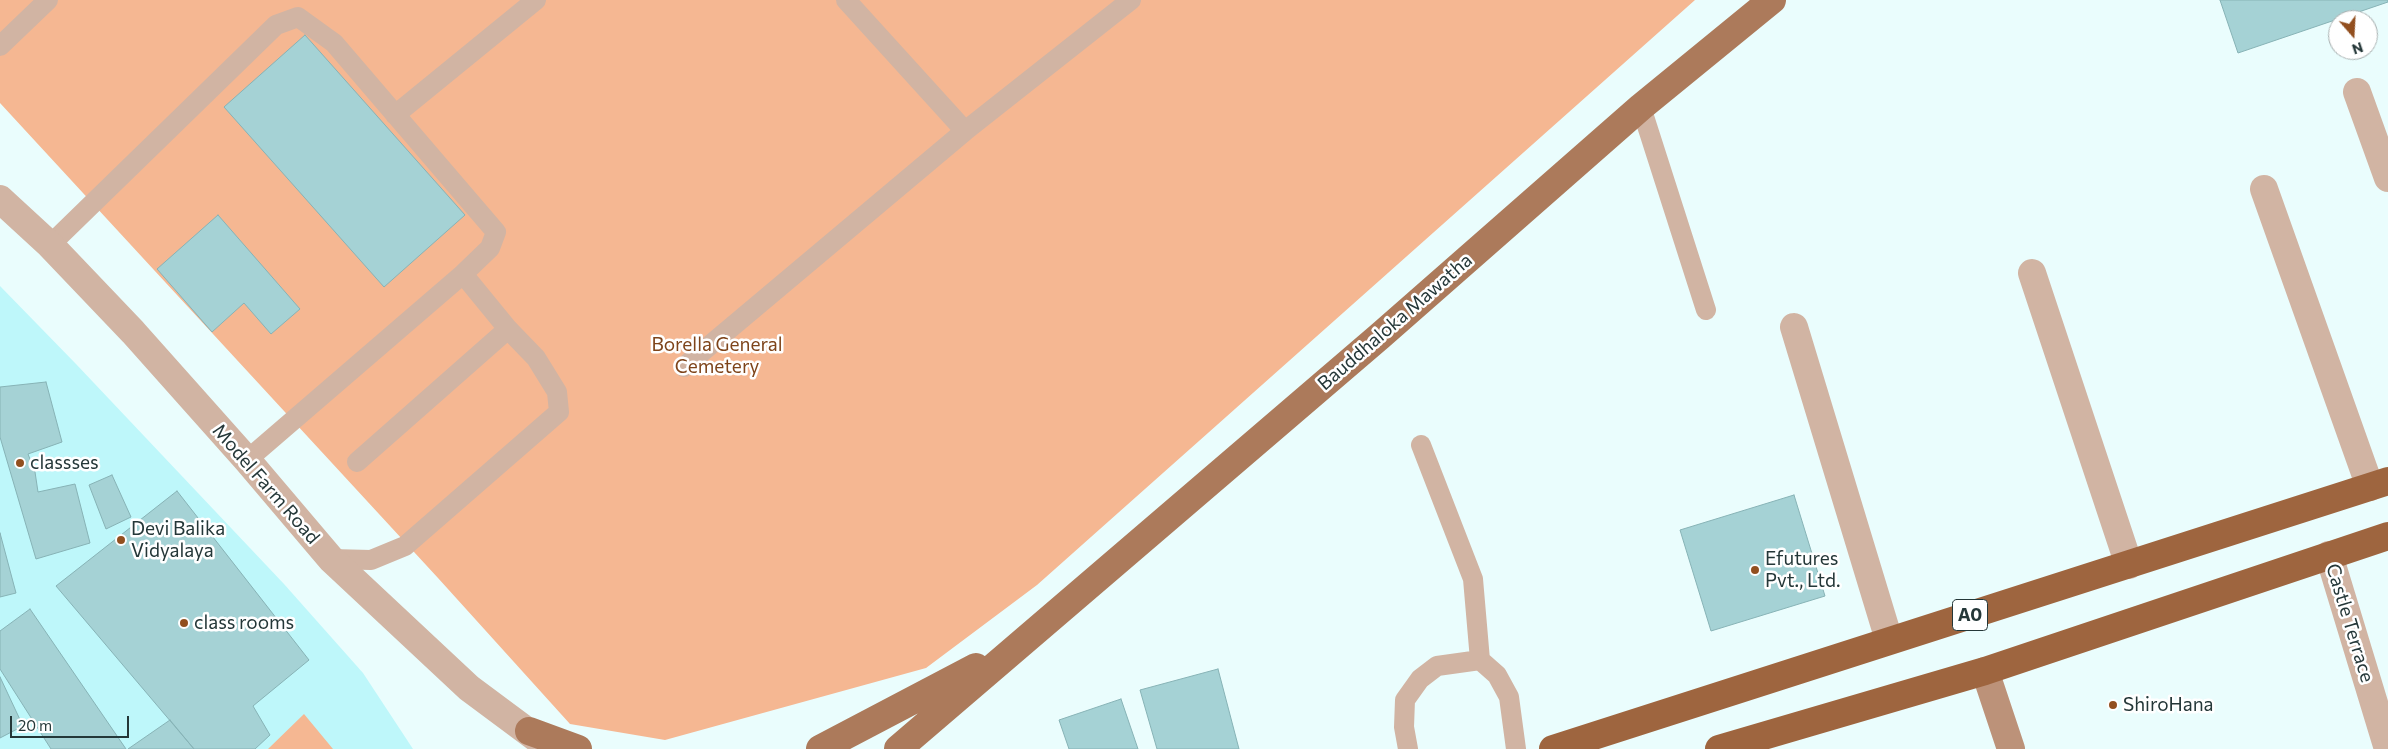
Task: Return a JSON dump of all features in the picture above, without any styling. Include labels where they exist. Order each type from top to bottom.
[{"type":"highway","name":"A0","points":[[1553,749],[2379,484]]},
{"type":"highway","points":[[1719,749],[1985,671],[2388,536]]},
{"type":"main road","name":"Bauddhaloka Mawatha","points":[[898,749],[1380,336],[1641,107],[1772,0]]},
{"type":"main road","name":"Bauddhaloka Mawatha","points":[[820,749],[1019,644]]},
{"type":"main road","points":[[529,732],[578,749]]},
{"type":"street","points":[[2357,92],[2388,178]]},
{"type":"street","points":[[2264,189],[2379,484]]},
{"type":"street","name":"Model Farm Road","points":[[0,199],[50,245],[133,332],[247,460],[331,559],[469,688],[550,749]]},
{"type":"street","points":[[2032,272],[2129,565]]},
{"type":"street","points":[[1794,327],[1889,640]]},
{"type":"street","name":"Castle Terrace","points":[[2329,555],[2388,749]]},
{"type":"street","points":[[1985,671],[2011,749]]},
{"type":"lane","points":[[0,46],[48,0]]},
{"type":"lane","points":[[395,115],[536,0]]},
{"type":"lane","points":[[846,0],[965,131]]},
{"type":"lane","points":[[684,367],[965,131],[1131,0]]},
{"type":"lane","points":[[50,245],[276,25],[298,18],[334,43],[496,232],[490,248],[463,274],[247,460]]},
{"type":"lane","points":[[1641,107],[1706,310]]},
{"type":"lane","points":[[331,559],[371,560],[406,546],[559,412],[557,392],[536,358],[508,329],[463,274]]},
{"type":"lane","points":[[357,462],[508,329]]},
{"type":"lane","points":[[1421,445],[1473,579],[1480,660],[1497,675],[1509,697],[1516,749]]},
{"type":"lane","points":[[1408,749],[1404,727],[1405,700],[1420,679],[1438,666],[1480,660]]},
{"type":"shaded area","name":"Devi Balika Vidyalaya","points":[[0,286],[284,584],[363,673],[413,749],[0,749]]},
{"type":"green space","name":"Borella General Cemetery","points":[[0,0],[1695,0],[1037,585],[926,668],[665,740],[570,724],[0,103]]},
{"type":"green space","points":[[304,714],[333,749],[268,749]]},
{"type":"building","points":[[2220,0],[2388,0],[2388,2],[2364,10],[2328,10],[2328,22],[2238,53]]},
{"type":"building","points":[[305,35],[465,215],[384,287],[224,107]]},
{"type":"building","points":[[218,215],[300,309],[271,334],[244,303],[212,332],[157,269]]},
{"type":"building","name":"classses","points":[[46,382],[62,442],[28,454],[35,472],[38,492],[75,484],[90,543],[36,559],[0,437],[0,387]]},
{"type":"building","points":[[112,475],[131,517],[106,529],[89,485]]},
{"type":"building","name":"class rooms","points":[[177,491],[309,660],[253,706],[270,735],[255,749],[194,749],[56,586]]},
{"type":"building","points":[[1794,495],[1825,596],[1711,631],[1680,530]]},
{"type":"building","points":[[0,533],[16,593],[0,597]]},
{"type":"building","points":[[30,609],[126,749],[51,749],[0,669],[0,631]]},
{"type":"building","points":[[1218,669],[1239,749],[1157,749],[1140,690]]},
{"type":"building","points":[[0,677],[23,726],[0,738]]},
{"type":"building","points":[[1121,699],[1138,749],[1069,749],[1059,720]]},
{"type":"building","points":[[170,720],[194,749],[128,749]]},
{"type":"place","name":"classses","points":[[20,463]]},
{"type":"place","name":"Devi Balika Vidyalaya","points":[[121,540]]},
{"type":"place","name":"Efutures Pvt., Ltd.","points":[[1755,570]]},
{"type":"place","name":"class rooms","points":[[184,623]]},
{"type":"place","name":"ShiroHana","points":[[2113,705]]}]
